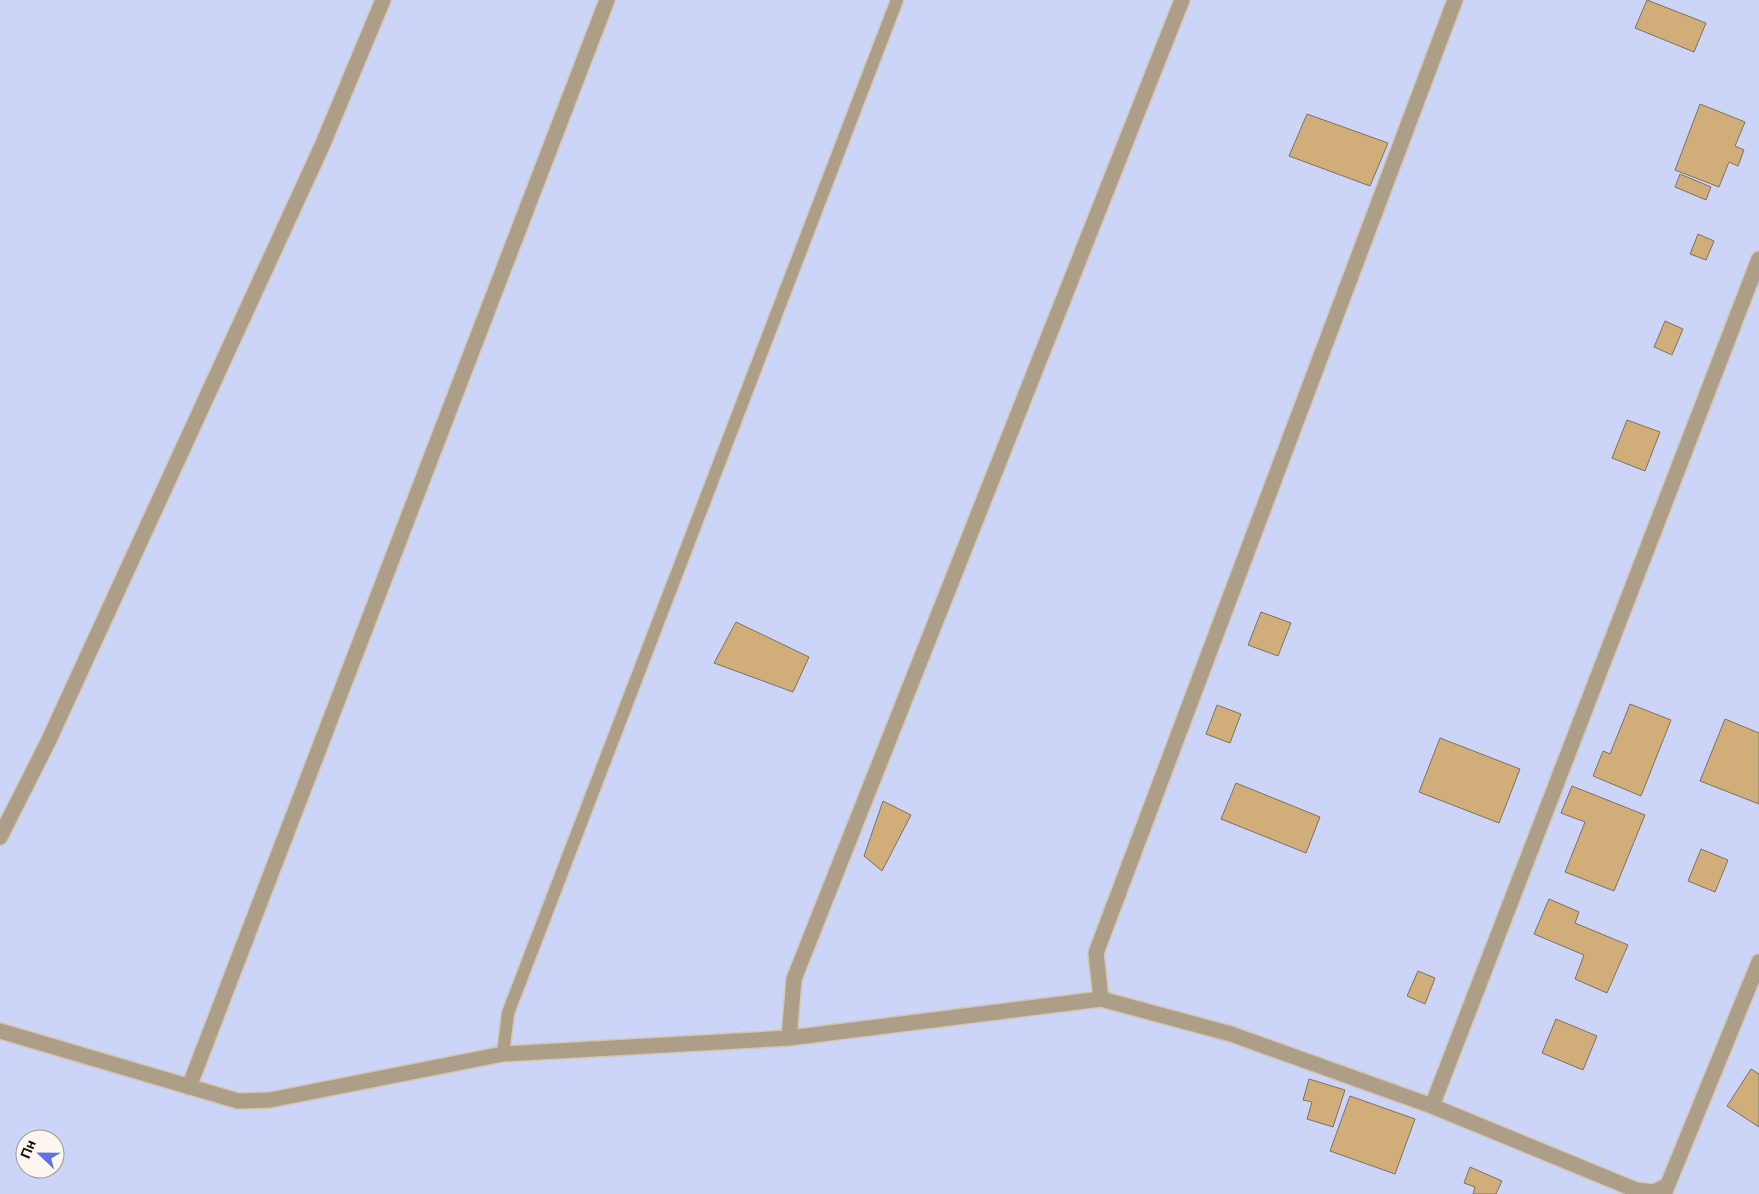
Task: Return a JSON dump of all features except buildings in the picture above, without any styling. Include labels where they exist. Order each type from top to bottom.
[{"type":"street","points":[[0,837],[48,742],[322,146],[383,0]]},
{"type":"street","points":[[189,1087],[607,0]]},
{"type":"street","points":[[789,1038],[794,979],[1182,0]]},
{"type":"street","points":[[1101,999],[1096,953],[1456,0]]},
{"type":"street","points":[[1432,1106],[1759,259]]},
{"type":"street","points":[[0,1031],[238,1100],[270,1100],[503,1054],[789,1038],[1101,999],[1231,1034],[1432,1106],[1636,1190],[1654,1192],[1665,1190],[1673,1174],[1759,962]]},
{"type":"lane","points":[[503,1054],[508,1013],[897,0]]},
{"type":"shaded area","points":[[0,0],[1759,0],[1759,1194],[0,1194]]}]
